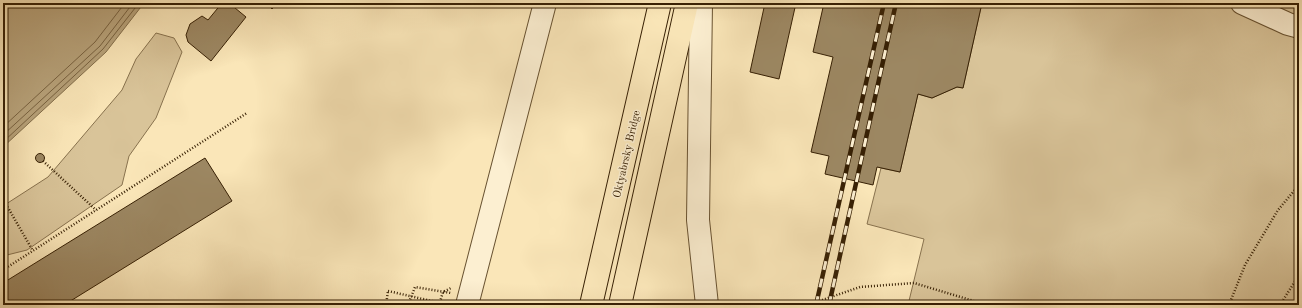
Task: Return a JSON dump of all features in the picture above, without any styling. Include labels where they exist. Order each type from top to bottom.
[{"type":"main road","name":"Oktyabrsky Bridge","points":[[591,305],[660,3]]},
{"type":"main road","points":[[620,305],[687,3]]},
{"type":"street","points":[[473,302],[545,3]]},
{"type":"street","points":[[473,302],[487,282],[558,3]]},
{"type":"street","points":[[702,3],[698,220],[707,305]]},
{"type":"street","points":[[1242,3],[1288,24],[1299,27]]},
{"type":"path","points":[[3,270],[247,113]]},
{"type":"path","points":[[43,161],[96,210]]},
{"type":"path","points":[[1229,305],[1245,265],[1278,210],[1299,185]]},
{"type":"path","points":[[3,199],[33,251]]},
{"type":"path","points":[[1280,305],[1299,275]]},
{"type":"path","points":[[808,305],[860,287],[914,283],[987,305]]},
{"type":"path","points":[[408,305],[415,287],[456,294],[473,302]]},
{"type":"path","points":[[386,305],[388,291],[449,305]]},
{"type":"shaded area","points":[[982,3],[1299,3],[1299,305],[908,305],[924,239],[867,224],[881,168],[900,172],[918,94],[932,98],[957,87],[963,88]]},
{"type":"shaded area","points":[[156,33],[174,38],[182,52],[156,118],[129,156],[122,185],[27,250],[3,256],[3,206],[48,177],[122,90],[136,59]]},
{"type":"water","points":[[3,3],[144,3],[106,52],[3,147]]},
{"type":"building","points":[[222,3],[229,3],[246,17],[211,61],[188,42],[186,35],[190,24],[202,16],[208,20]]},
{"type":"building","points":[[266,3],[278,3],[272,9]]},
{"type":"building","points":[[765,3],[796,3],[779,79],[750,72]]},
{"type":"building","points":[[824,3],[982,3],[963,88],[957,87],[932,98],[918,94],[900,172],[877,167],[873,185],[825,174],[829,156],[811,152],[833,57],[813,52]]},
{"type":"building","points":[[38,154],[42,154],[44,158],[42,162],[38,162],[36,160],[36,156]]},
{"type":"building","points":[[205,158],[232,201],[64,305],[11,305],[3,292],[3,283]]},
{"type":"railway","points":[[816,305],[884,3]]},
{"type":"railway","points":[[829,305],[896,3]]}]
